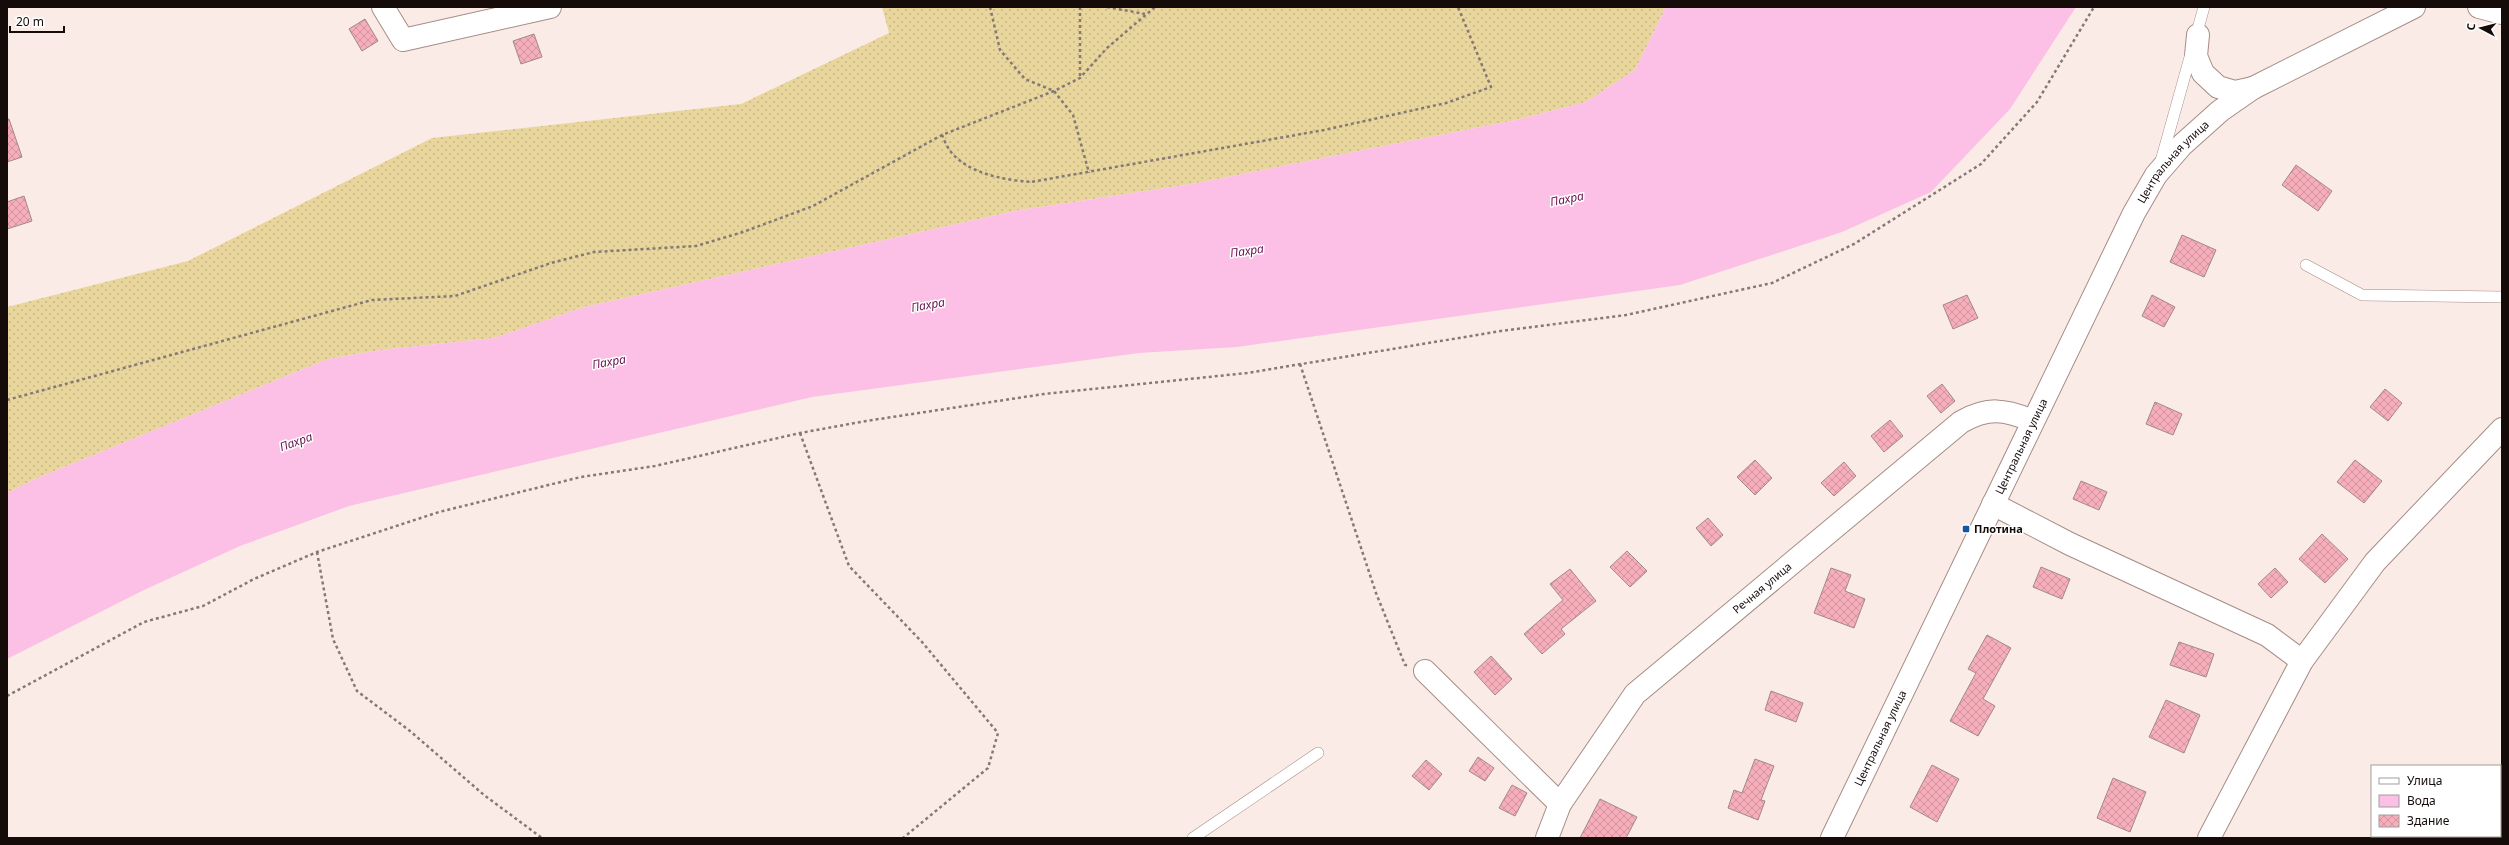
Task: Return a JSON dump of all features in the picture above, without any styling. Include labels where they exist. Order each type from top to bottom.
[{"type":"street","points":[[383,7],[403,40],[550,7]]},
{"type":"street","points":[[2198,34],[2196,56],[2203,73],[2218,87],[2235,92],[2253,88],[2414,7]]},
{"type":"street","points":[[2479,7],[2502,13]]},
{"type":"street","name":"Центральная улица","points":[[1832,838],[2134,213],[2156,175],[2182,145],[2220,111],[2253,88]]},
{"type":"street","name":"Речная улица","points":[[1547,838],[1560,804],[1635,694],[1961,422],[1979,412],[1998,410],[2033,421]]},
{"type":"street","points":[[2209,838],[2302,661],[2375,562],[2502,429]]},
{"type":"street","points":[[1993,504],[2070,544],[2267,635],[2302,661]]},
{"type":"street","points":[[1426,670],[1560,804]]},
{"type":"lane","points":[[2156,175],[2198,34],[2204,7]]},
{"type":"lane","points":[[2306,265],[2362,295],[2502,297]]},
{"type":"lane","points":[[1193,838],[1318,754]]},
{"type":"path","points":[[990,7],[1000,50],[1025,79],[1054,91],[1073,115],[1089,173]]},
{"type":"path","points":[[1080,7],[1080,78]]},
{"type":"path","points":[[1107,7],[1146,14]]},
{"type":"path","points":[[7,400],[372,300],[456,296],[551,263],[594,252],[696,246],[743,232],[813,206],[942,135],[1054,91],[1080,78],[1107,48],[1155,7]]},
{"type":"path","points":[[942,135],[951,152],[963,162],[983,172],[1006,180],[1031,182],[1089,173],[1324,130],[1446,103],[1491,87],[1458,7]]},
{"type":"path","points":[[7,696],[144,622],[203,606],[254,579],[317,552],[439,512],[581,476],[655,466],[800,432],[1044,394],[1218,377],[1501,331],[1626,315],[1772,283],[1854,244],[1981,164],[2037,102],[2094,7]]},
{"type":"path","points":[[1300,364],[1376,594],[1405,664],[1426,670]]},
{"type":"path","points":[[800,432],[849,566],[922,642],[998,733],[988,768],[903,838]]},
{"type":"path","points":[[317,552],[333,639],[357,691],[410,731],[484,795],[542,838]]},
{"type":"shaded area","points":[[882,7],[1666,7],[1635,70],[1586,102],[1516,120],[1192,184],[1015,211],[584,307],[494,338],[380,350],[328,359],[35,479],[7,493],[7,307],[188,261],[432,138],[741,104],[889,33]]},
{"type":"water","name":"Пахра","points":[[1666,7],[2076,7],[2010,109],[1931,192],[1842,232],[1680,285],[1237,347],[1139,353],[812,397],[349,506],[240,546],[144,590],[7,659],[7,493],[35,479],[328,359],[380,350],[494,338],[584,307],[1015,211],[1192,184],[1516,120],[1586,102],[1635,70]]},
{"type":"building","points":[[365,19],[378,41],[362,51],[349,29]]},
{"type":"building","points":[[534,34],[542,57],[521,64],[513,41]]},
{"type":"building","points":[[7,119],[9,119],[22,157],[7,162]]},
{"type":"building","points":[[2296,165],[2332,191],[2318,211],[2282,185]]},
{"type":"building","points":[[24,196],[32,221],[7,229],[7,202]]},
{"type":"building","points":[[2182,235],[2216,250],[2204,277],[2170,262]]},
{"type":"building","points":[[1967,295],[1978,318],[1953,329],[1943,305]]},
{"type":"building","points":[[2152,295],[2175,307],[2164,327],[2142,316]]},
{"type":"building","points":[[1942,384],[1955,401],[1941,413],[1927,396]]},
{"type":"building","points":[[2385,389],[2402,403],[2388,421],[2370,407]]},
{"type":"building","points":[[2155,402],[2182,414],[2173,435],[2146,424]]},
{"type":"building","points":[[1890,420],[1903,436],[1884,452],[1871,436]]},
{"type":"building","points":[[1755,460],[1772,478],[1755,495],[1737,477]]},
{"type":"building","points":[[2355,460],[2382,481],[2364,503],[2337,482]]},
{"type":"building","points":[[1844,462],[1856,476],[1834,496],[1821,483]]},
{"type":"building","points":[[2081,481],[2107,492],[2099,510],[2073,499]]},
{"type":"building","points":[[1708,518],[1723,535],[1711,546],[1696,528]]},
{"type":"building","points":[[2322,534],[2348,559],[2325,583],[2299,559]]},
{"type":"building","points":[[1627,551],[1647,571],[1630,587],[1610,567]]},
{"type":"building","points":[[2041,567],[2070,579],[2062,599],[2033,587]]},
{"type":"building","points":[[1831,568],[1851,575],[1845,591],[1865,599],[1854,628],[1814,613]]},
{"type":"building","points":[[2275,568],[2288,582],[2271,598],[2258,584]]},
{"type":"building","points":[[1570,569],[1596,601],[1561,629],[1565,634],[1542,654],[1524,634],[1563,600],[1550,584]]},
{"type":"building","points":[[1987,635],[2011,648],[1983,699],[1995,706],[1978,736],[1950,721],[1976,673],[1968,669]]},
{"type":"building","points":[[2179,642],[2214,654],[2206,677],[2170,665]]},
{"type":"building","points":[[1491,656],[1512,679],[1495,695],[1474,672]]},
{"type":"building","points":[[1771,691],[1803,703],[1796,722],[1765,710]]},
{"type":"building","points":[[2166,700],[2200,715],[2184,753],[2149,737]]},
{"type":"building","points":[[1478,757],[1494,768],[1485,781],[1469,771]]},
{"type":"building","points":[[1755,759],[1774,766],[1761,800],[1765,801],[1758,820],[1728,808],[1734,790],[1742,793]]},
{"type":"building","points":[[1426,760],[1442,774],[1429,790],[1412,776]]},
{"type":"building","points":[[1932,765],[1959,779],[1937,822],[1910,807]]},
{"type":"building","points":[[2113,778],[2146,792],[2130,832],[2097,818]]},
{"type":"building","points":[[1512,785],[1527,793],[1515,816],[1499,808]]},
{"type":"building","points":[[1600,799],[1637,817],[1626,838],[1580,838]]},
{"type":"place","name":"Плотина","points":[[1966,529]]}]
